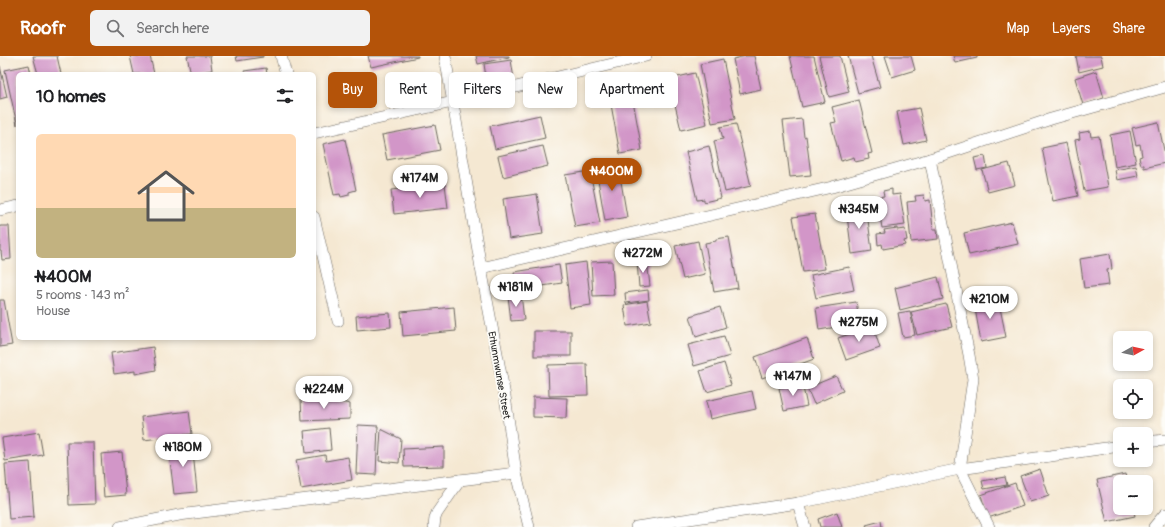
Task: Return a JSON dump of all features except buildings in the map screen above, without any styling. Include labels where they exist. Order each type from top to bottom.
[{"type":"street","points":[[281,56],[285,72]]},
{"type":"street","name":"Erhunmwunse Street","points":[[445,56],[449,76]]},
{"type":"street","points":[[515,87],[646,56]]},
{"type":"street","points":[[481,268],[832,187],[930,159],[1051,119],[1165,87]]},
{"type":"street","points":[[316,133],[449,103]]},
{"type":"street","name":"Erhunmwunse Street","points":[[455,108],[516,473],[529,527]]},
{"type":"street","points":[[930,159],[973,379],[960,470],[989,527]]},
{"type":"street","points":[[0,210],[16,206]]},
{"type":"street","points":[[316,226],[338,321]]},
{"type":"street","points":[[1153,441],[1165,440]]},
{"type":"street","points":[[636,527],[798,503],[960,470],[1113,447]]},
{"type":"street","points":[[120,527],[179,515],[516,473]]},
{"type":"street","points":[[434,527],[437,513],[460,480]]},
{"type":"street","points":[[798,503],[805,527]]},
{"type":"street","points":[[1154,527],[1165,514]]}]
